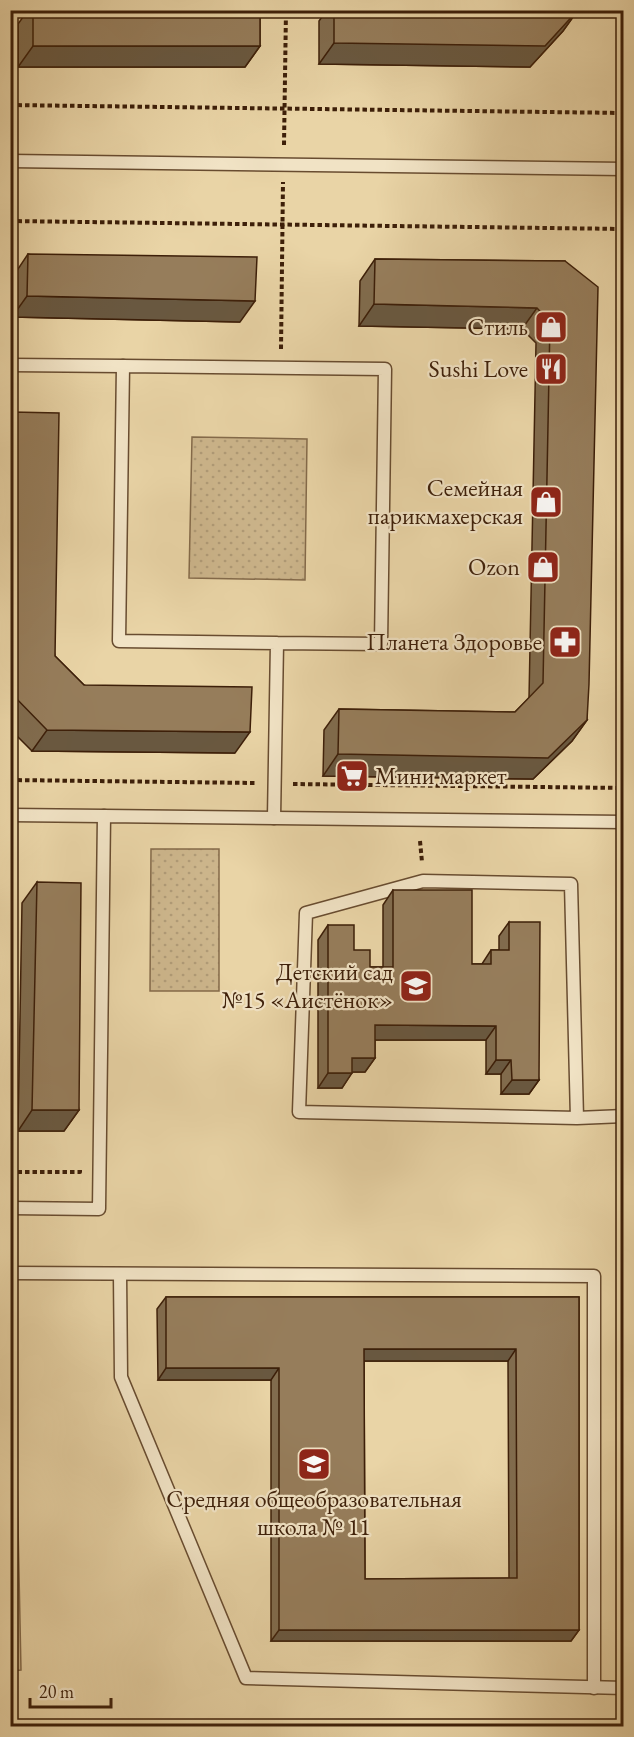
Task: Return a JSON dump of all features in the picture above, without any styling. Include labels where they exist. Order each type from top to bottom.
[{"type":"lane","points":[[10,161],[624,169]]},
{"type":"lane","points":[[10,365],[123,366],[385,369],[381,644],[119,641],[123,366]]},
{"type":"lane","points":[[274,818],[277,643]]},
{"type":"lane","points":[[10,815],[624,822]]},
{"type":"lane","points":[[10,1208],[99,1209],[104,816]]},
{"type":"lane","points":[[577,1118],[571,884],[423,881],[306,913],[299,1112],[577,1118],[624,1116]]},
{"type":"lane","points":[[10,1273],[594,1276],[594,1688]]},
{"type":"lane","points":[[120,1274],[121,1377],[246,1678],[624,1688]]},
{"type":"path","points":[[281,368],[286,10]]},
{"type":"path","points":[[10,105],[624,113]]},
{"type":"path","points":[[10,221],[624,229]]},
{"type":"path","points":[[10,780],[624,788]]},
{"type":"path","points":[[10,1172],[80,1172],[80,1161]]},
{"type":"shaded area","points":[[192,437],[307,439],[305,580],[189,578]]},
{"type":"shaded area","points":[[151,849],[219,849],[219,991],[150,991]]},
{"type":"shaded area","points":[[10,1330],[14,1330],[21,1670],[11,1671]]},
{"type":"building","points":[[33,10],[260,10],[260,46],[33,46]]},
{"type":"building","points":[[334,10],[578,10],[545,46],[334,43]]},
{"type":"building","points":[[28,254],[257,257],[255,301],[27,296]]},
{"type":"building","points":[[375,259],[565,261],[598,287],[587,720],[548,758],[338,754],[339,709],[515,712],[543,683],[550,322],[537,308],[374,304]]},
{"type":"building","points":[[12,412],[59,413],[55,656],[84,685],[252,687],[250,732],[47,730],[10,692]]},
{"type":"building","points":[[37,882],[81,883],[79,1110],[32,1110]]},
{"type":"building","points":[[393,890],[472,890],[472,964],[491,964],[491,950],[509,950],[509,922],[540,922],[539,1080],[512,1080],[511,1060],[496,1060],[496,1026],[375,1025],[375,1058],[352,1058],[352,1073],[328,1073],[328,925],[354,925],[354,950],[370,950],[370,967],[393,967]]},
{"type":"building","points":[[166,1297],[579,1297],[579,1630],[279,1630],[279,1368],[166,1368]],"holes":[[[364,1349],[516,1349],[517,1578],[365,1579]]]},
{"type":"place","name":"Стиль","points":[[551,327]]},
{"type":"place","name":"Sushi Love","points":[[551,369]]},
{"type":"place","name":"Семейная парикмахерская","points":[[546,502]]},
{"type":"place","name":"Ozon","points":[[543,567]]},
{"type":"place","name":"Планета Здоровье","points":[[565,642]]},
{"type":"place","name":"Мини маркет","points":[[352,776]]},
{"type":"place","name":"Детский сад №15 «Аистёнок»","points":[[416,986]]},
{"type":"place","name":"Средняя общеобразовательная школа № 11","points":[[314,1464]]}]
